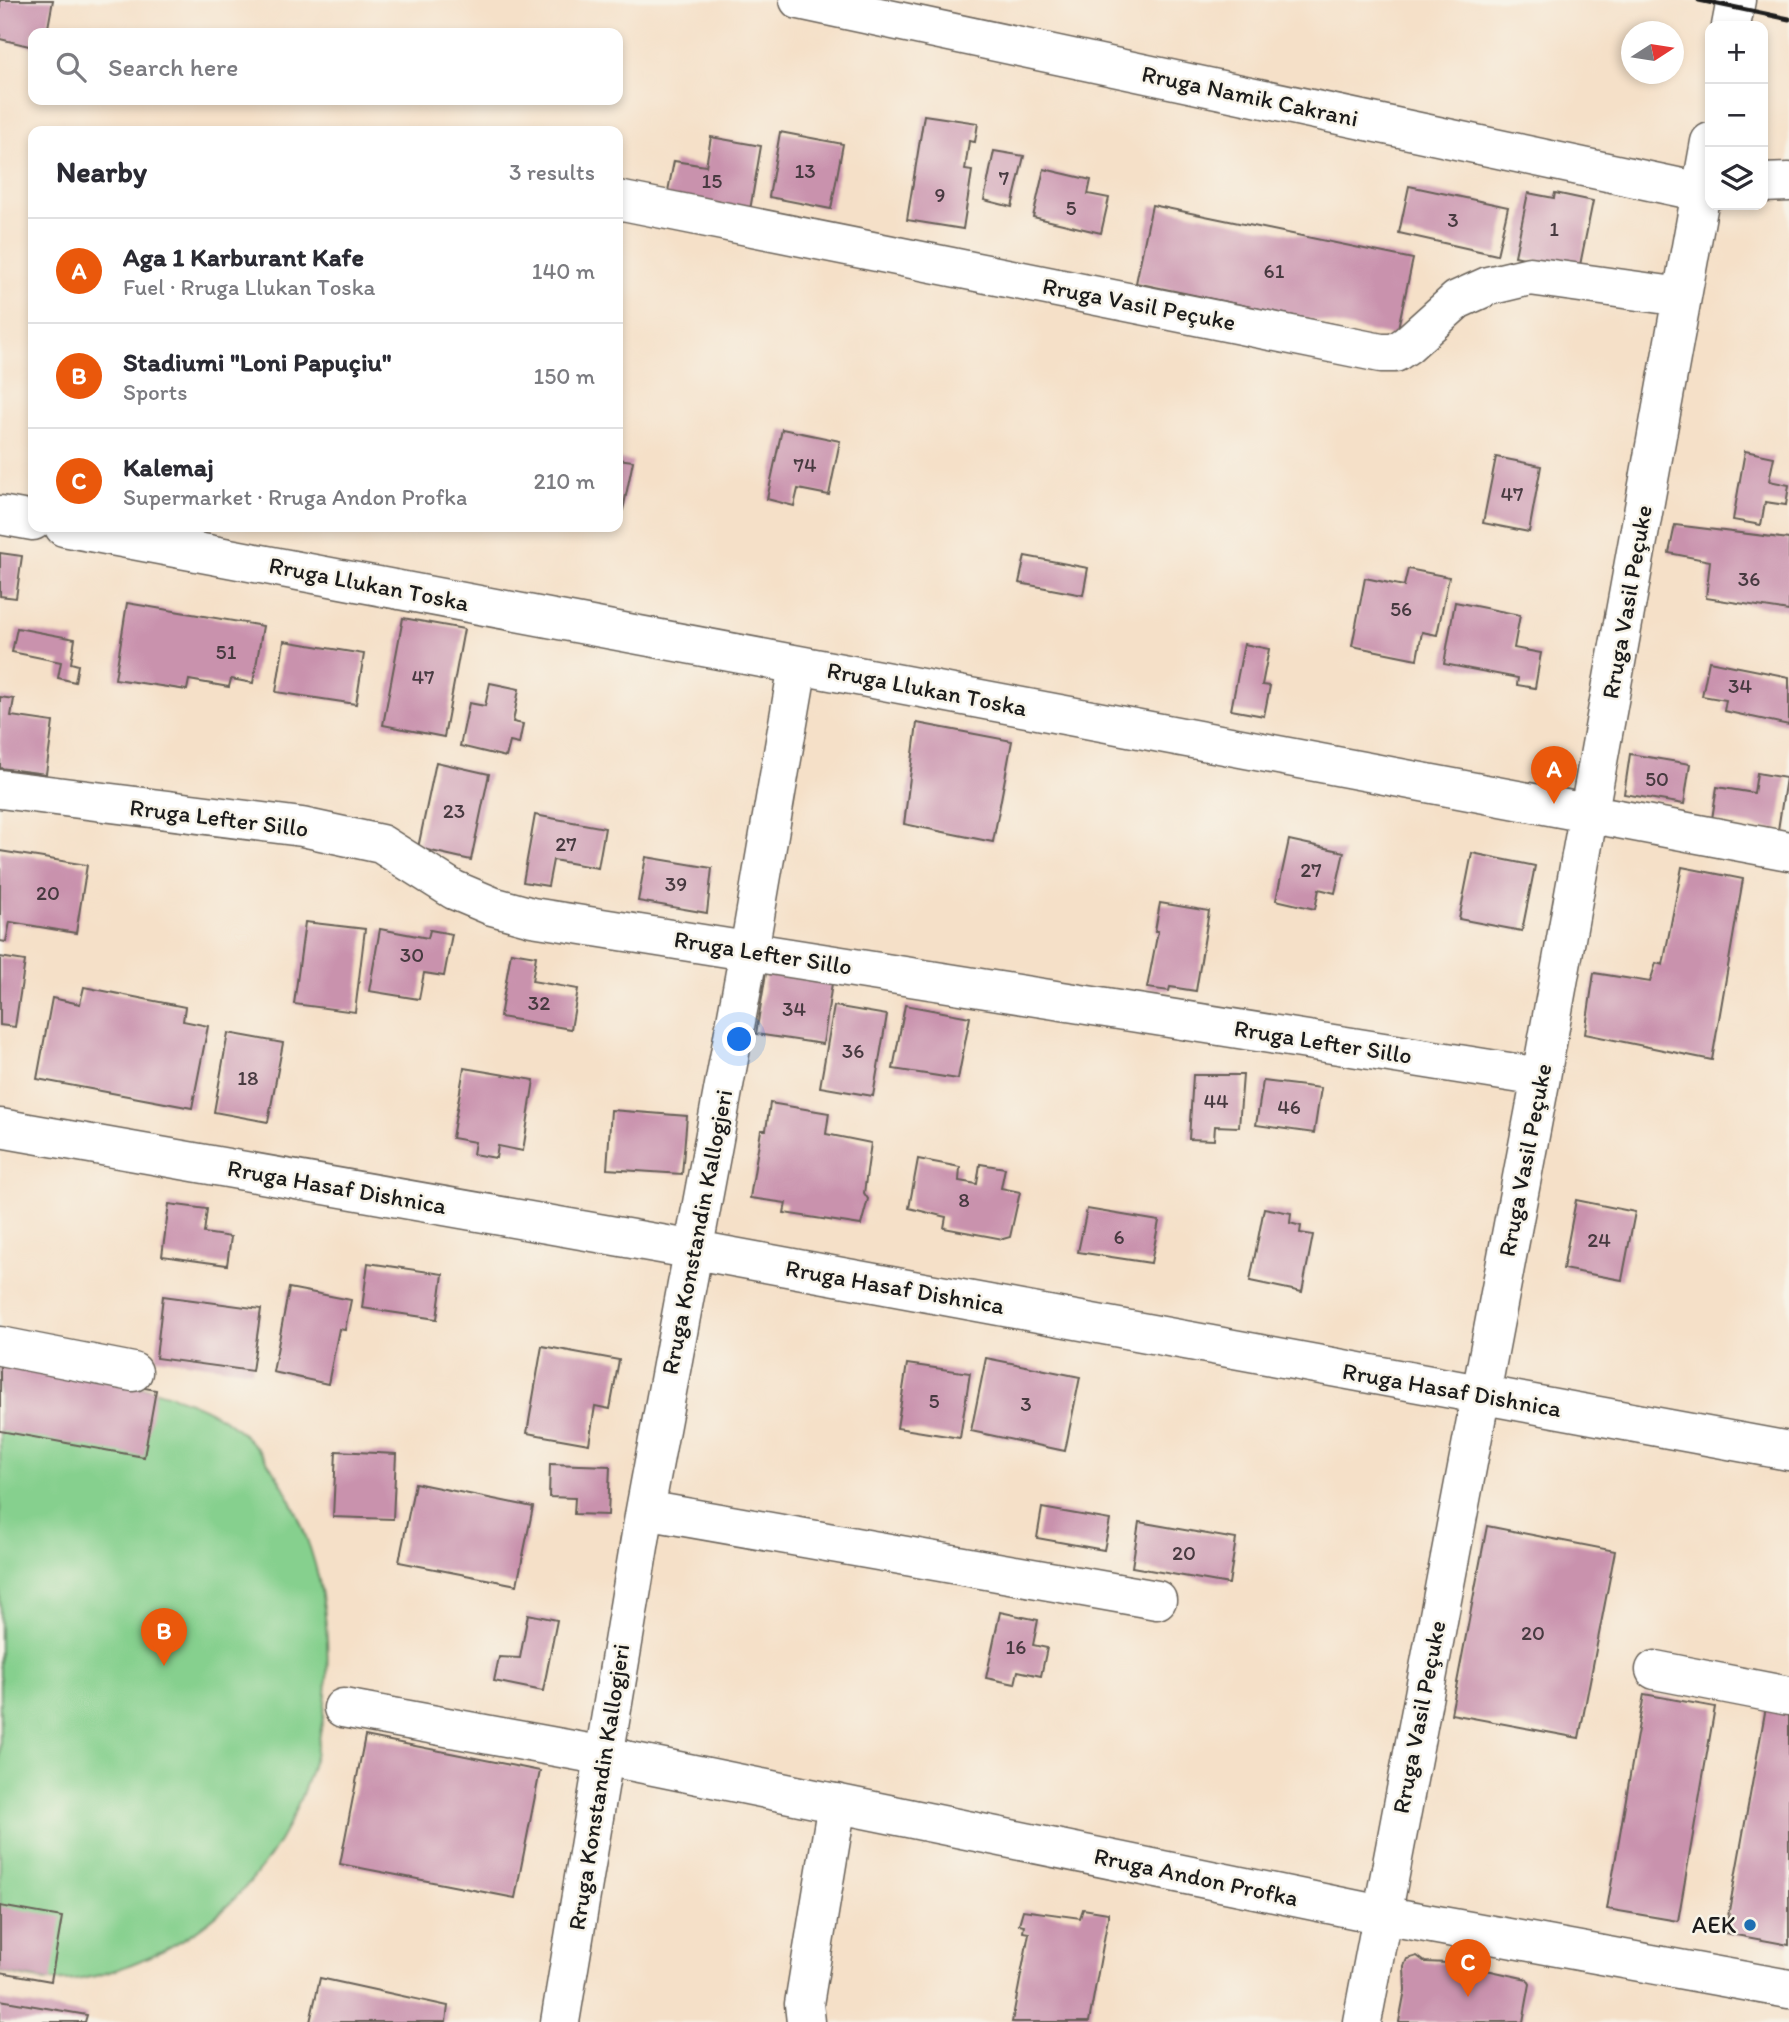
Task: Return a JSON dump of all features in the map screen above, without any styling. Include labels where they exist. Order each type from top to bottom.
[{"type":"street","name":"Rruga Namik Cakrani","points":[[799,0],[1705,192]]},
{"type":"street","points":[[1732,21],[1736,0]]},
{"type":"street","points":[[1768,183],[1789,182]]},
{"type":"street","name":"Rruga Vasil Peçuke","points":[[1362,2022],[1541,1077],[1682,297],[1705,196]]},
{"type":"street","name":"Rruga Vasil Peçuke","points":[[623,201],[1381,353],[1395,353],[1407,345],[1457,300],[1488,286],[1530,276],[1682,297]]},
{"type":"street","points":[[0,515],[28,520]]},
{"type":"street","name":"Rruga Llukan Toska","points":[[91,532],[1789,851]]},
{"type":"street","name":"Rruga Konstandin Kallogjeri","points":[[560,2022],[645,1510],[695,1250],[798,665]]},
{"type":"street","name":"Rruga Lefter Sillo","points":[[0,789],[316,830],[381,844],[444,885],[492,906],[532,917],[1541,1077]]},
{"type":"street","name":"Rruga Hasaf Dishnica","points":[[2,1138],[695,1250],[1789,1451]]},
{"type":"street","points":[[0,1346],[134,1372]]},
{"type":"street","points":[[645,1510],[1157,1600]]},
{"type":"street","points":[[1655,1670],[1789,1696]]},
{"type":"street","name":"Rruga Andon Profka","points":[[343,1708],[605,1756],[1382,1915],[1789,1989]]},
{"type":"street","points":[[806,2022],[804,2004],[837,1803]]},
{"type":"green space","points":[[0,1362],[149,1389],[205,1408],[228,1422],[254,1445],[284,1487],[305,1534],[322,1595],[328,1658],[322,1721],[306,1783],[280,1840],[243,1890],[196,1931],[139,1961],[97,1976],[74,1980],[39,1980],[0,1972]]},
{"type":"building","points":[[0,0],[53,0],[48,28],[28,28],[28,46],[0,39]]},
{"type":"building","points":[[924,115],[978,123],[975,142],[969,141],[965,170],[972,171],[963,229],[907,220]]},
{"type":"building","points":[[780,132],[843,144],[831,209],[769,197]]},
{"type":"building","points":[[711,137],[761,146],[750,210],[667,196],[674,161],[706,166]]},
{"type":"building","points":[[994,151],[1024,156],[1012,207],[984,200]]},
{"type":"building","points":[[1044,169],[1091,180],[1088,194],[1109,198],[1101,233],[1033,217]]},
{"type":"building","points":[[1409,186],[1508,207],[1497,255],[1399,233]]},
{"type":"building","points":[[1528,193],[1554,198],[1555,193],[1593,201],[1579,270],[1515,256]]},
{"type":"building","points":[[1152,205],[1413,259],[1396,337],[1136,283]]},
{"type":"building","points":[[782,429],[840,441],[829,495],[798,489],[794,506],[767,499]]},
{"type":"building","points":[[1745,451],[1774,457],[1769,481],[1789,485],[1786,505],[1765,502],[1761,525],[1733,520]]},
{"type":"building","points":[[1496,457],[1541,466],[1529,532],[1483,523]]},
{"type":"building","points":[[623,460],[633,461],[623,510]]},
{"type":"building","points":[[1675,525],[1789,539],[1789,611],[1706,598],[1710,561],[1669,553]]},
{"type":"building","points":[[0,553],[22,556],[16,598],[0,596]]},
{"type":"building","points":[[1025,556],[1088,568],[1083,595],[1019,583]]},
{"type":"building","points":[[1408,569],[1449,577],[1437,635],[1422,632],[1417,659],[1352,646],[1365,578],[1404,586]]},
{"type":"building","points":[[1455,602],[1520,615],[1514,648],[1541,653],[1535,688],[1517,685],[1518,678],[1444,664]]},
{"type":"building","points":[[127,603],[263,626],[253,683],[231,679],[229,687],[189,680],[187,690],[115,679]]},
{"type":"building","points":[[403,618],[464,629],[444,737],[383,725]]},
{"type":"building","points":[[17,628],[75,639],[71,663],[78,665],[75,682],[58,678],[61,662],[12,652]]},
{"type":"building","points":[[284,641],[364,654],[356,704],[276,692]]},
{"type":"building","points":[[1244,644],[1269,649],[1262,685],[1270,686],[1264,716],[1231,710]]},
{"type":"building","points":[[1709,661],[1789,677],[1789,725],[1724,711],[1726,700],[1702,696]]},
{"type":"building","points":[[490,683],[519,689],[513,722],[523,724],[519,744],[510,742],[506,757],[460,746],[469,703],[485,706]]},
{"type":"building","points":[[0,697],[14,699],[11,716],[53,722],[46,774],[0,768]]},
{"type":"building","points":[[917,723],[1012,741],[993,842],[904,824]]},
{"type":"building","points":[[1630,754],[1690,764],[1684,804],[1624,794]]},
{"type":"building","points":[[436,762],[489,774],[471,860],[418,848]]},
{"type":"building","points":[[1757,773],[1786,778],[1778,830],[1712,819],[1717,787],[1754,793]]},
{"type":"building","points":[[535,815],[605,828],[598,868],[553,860],[548,886],[523,882]]},
{"type":"building","points":[[1289,840],[1344,852],[1335,893],[1319,889],[1315,909],[1276,900]]},
{"type":"building","points":[[0,851],[87,865],[76,933],[10,922],[6,942],[0,941]]},
{"type":"building","points":[[1472,853],[1535,866],[1522,931],[1459,919]]},
{"type":"building","points":[[646,857],[712,868],[707,913],[638,901]]},
{"type":"building","points":[[1682,867],[1743,879],[1712,1060],[1585,1034],[1594,973],[1650,982],[1656,963],[1663,965]]},
{"type":"building","points":[[1160,903],[1209,911],[1196,991],[1170,987],[1169,991],[1147,988],[1158,931],[1155,931]]},
{"type":"building","points":[[305,922],[365,929],[355,1012],[294,1004]]},
{"type":"building","points":[[380,929],[428,938],[430,930],[452,934],[444,976],[424,973],[419,999],[369,991]]},
{"type":"building","points":[[511,952],[536,956],[532,981],[578,989],[571,1029],[500,1017]]},
{"type":"building","points":[[0,957],[25,961],[15,1027],[0,1025]]},
{"type":"building","points":[[766,973],[832,983],[823,1044],[756,1034]]},
{"type":"building","points":[[84,987],[185,1007],[183,1021],[208,1026],[192,1108],[37,1079],[52,998],[80,1004]]},
{"type":"building","points":[[905,1005],[970,1017],[958,1079],[893,1069]]},
{"type":"building","points":[[834,1006],[887,1015],[873,1096],[820,1087]]},
{"type":"building","points":[[228,1033],[283,1043],[268,1122],[214,1112]]},
{"type":"building","points":[[464,1068],[534,1080],[523,1151],[498,1146],[496,1158],[473,1154],[475,1142],[452,1138]]},
{"type":"building","points":[[1193,1075],[1243,1075],[1239,1127],[1215,1126],[1214,1140],[1189,1139]]},
{"type":"building","points":[[1263,1081],[1321,1088],[1314,1133],[1256,1125]]},
{"type":"building","points":[[770,1103],[829,1113],[826,1134],[871,1143],[864,1193],[868,1199],[861,1225],[784,1213],[786,1203],[750,1198],[761,1130],[766,1130]]},
{"type":"building","points":[[611,1110],[687,1116],[682,1174],[607,1169]]},
{"type":"building","points":[[918,1159],[960,1167],[959,1181],[977,1184],[980,1164],[1005,1168],[1001,1188],[1020,1192],[1010,1237],[1003,1239],[944,1228],[946,1217],[909,1208]]},
{"type":"building","points":[[1576,1200],[1635,1212],[1622,1280],[1563,1269]]},
{"type":"building","points":[[169,1204],[207,1209],[204,1233],[231,1237],[227,1265],[162,1256]]},
{"type":"building","points":[[1264,1208],[1291,1213],[1290,1223],[1301,1226],[1300,1233],[1313,1235],[1302,1292],[1250,1281]]},
{"type":"building","points":[[1087,1209],[1159,1221],[1151,1263],[1078,1252]]},
{"type":"building","points":[[368,1263],[443,1274],[437,1319],[362,1308]]},
{"type":"building","points":[[289,1288],[351,1300],[345,1330],[339,1329],[328,1384],[273,1372]]},
{"type":"building","points":[[163,1296],[261,1309],[252,1371],[156,1358]]},
{"type":"building","points":[[542,1346],[619,1360],[610,1409],[595,1406],[589,1444],[527,1433]]},
{"type":"building","points":[[986,1358],[1080,1377],[1065,1451],[971,1431]]},
{"type":"building","points":[[0,1362],[156,1390],[144,1457],[0,1431]]},
{"type":"building","points":[[907,1364],[970,1373],[960,1438],[897,1428]]},
{"type":"building","points":[[336,1451],[396,1454],[393,1519],[333,1517]]},
{"type":"building","points":[[550,1464],[610,1466],[608,1515],[574,1514],[575,1498],[549,1497]]},
{"type":"building","points":[[415,1483],[533,1507],[517,1585],[399,1562]]},
{"type":"building","points":[[1042,1508],[1110,1520],[1104,1550],[1037,1538]]},
{"type":"building","points":[[1139,1522],[1236,1539],[1229,1584],[1132,1567]]},
{"type":"building","points":[[1487,1526],[1615,1551],[1579,1738],[1451,1714]]},
{"type":"building","points":[[1000,1612],[1038,1620],[1033,1645],[1047,1648],[1041,1676],[1018,1671],[1015,1684],[986,1678]]},
{"type":"building","points":[[528,1614],[557,1620],[543,1691],[494,1681],[499,1657],[520,1658]]},
{"type":"building","points":[[1644,1694],[1715,1707],[1678,1921],[1607,1909]]},
{"type":"building","points":[[1766,1707],[1789,1711],[1789,1945],[1725,1933]]},
{"type":"building","points":[[365,1736],[540,1771],[515,1898],[340,1864]]},
{"type":"building","points":[[0,1906],[62,1917],[51,1981],[0,1972]]},
{"type":"building","points":[[1083,1909],[1108,1913],[1089,2022],[1012,2022],[1029,1933],[1023,1932],[1024,1925],[1019,1924],[1023,1910],[1080,1918]]},
{"type":"building","points":[[1417,1956],[1425,1962],[1448,1963],[1467,1967],[1470,1971],[1482,1969],[1527,1979],[1530,1984],[1523,2022],[1399,2022],[1405,1990],[1404,1966],[1407,1959]]},
{"type":"building","points":[[320,1978],[448,2006],[446,2022],[310,2022]]},
{"type":"building","points":[[0,2000],[87,2015],[85,2022],[0,2022]]},
{"type":"railway","points":[[1699,0],[1789,19]]},
{"type":"place","name":"Aga 1 Karburant Kafe","points":[[1554,804]]},
{"type":"place","name":"Stadiumi \"Loni Papuçiu\"","points":[[164,1666]]},
{"type":"place","name":"AEK","points":[[1750,1925]]},
{"type":"place","name":"Kalemaj","points":[[1468,1997]]}]
